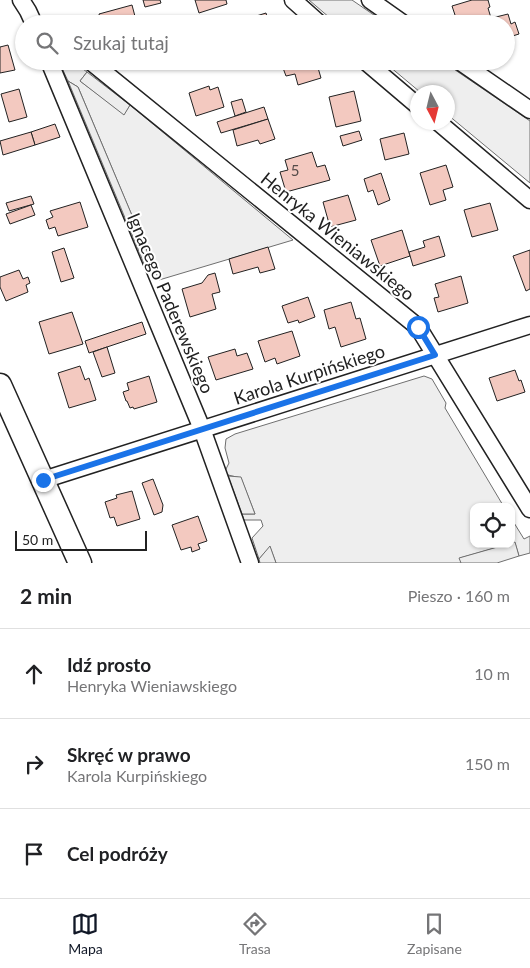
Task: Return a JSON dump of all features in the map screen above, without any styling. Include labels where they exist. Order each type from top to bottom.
[{"type":"street","points":[[292,0],[310,15]]},
{"type":"street","points":[[370,0],[391,15]]},
{"type":"street","name":"Ignacego Paderewskiego","points":[[53,70],[202,429],[250,563]]},
{"type":"street","name":"Henryka Wieniawskiego","points":[[101,70],[418,327],[530,509]]},
{"type":"street","points":[[375,70],[410,99]]},
{"type":"street","points":[[472,70],[530,110]]},
{"type":"street","points":[[447,130],[530,200]]},
{"type":"street","name":"Karola Kurpińskiego","points":[[43,480],[530,326]]},
{"type":"street","points":[[0,385],[80,563]]},
{"type":"shaded area","points":[[309,0],[352,0],[374,15],[326,15]]},
{"type":"shaded area","points":[[63,70],[84,70],[87,72],[80,81],[124,114],[130,105],[293,240],[159,280],[78,87],[68,81]]},
{"type":"shaded area","points":[[394,70],[455,70],[530,121],[530,183],[455,121],[455,85],[412,85]]},
{"type":"shaded area","points":[[87,72],[130,105],[124,115],[80,81]]},
{"type":"shaded area","points":[[68,81],[78,87],[155,270],[148,273]]},
{"type":"shaded area","points":[[424,376],[432,379],[446,403],[445,408],[502,503],[470,503],[470,548],[495,548],[460,558],[461,563],[276,563],[270,547],[259,559],[252,538],[263,526],[261,520],[244,520],[242,514],[255,514],[241,478],[228,475],[225,471],[229,463],[225,448],[226,439],[235,434]]},
{"type":"shaded area","points":[[228,476],[241,477],[255,514],[242,514]]},
{"type":"shaded area","points":[[515,524],[524,539],[530,536],[530,553],[519,556],[515,543]]},
{"type":"shaded area","points":[[515,542],[519,556],[497,563],[461,563],[459,558],[494,548],[515,548]]},
{"type":"shaded area","points":[[270,546],[276,563],[260,563],[259,559]]},
{"type":"building","points":[[143,0],[160,0],[161,3],[145,7]]},
{"type":"building","points":[[195,0],[226,0],[227,4],[199,13]]},
{"type":"building","points":[[472,0],[488,0],[490,15],[455,15],[452,6]]},
{"type":"building","points":[[132,5],[135,15],[99,15]]},
{"type":"building","points":[[515,22],[519,34],[515,35]]},
{"type":"building","points":[[8,45],[15,70],[0,73],[0,47]]},
{"type":"building","points":[[284,70],[319,70],[321,78],[298,85],[295,74],[286,76]]},
{"type":"building","points":[[209,86],[210,90],[218,87],[224,107],[196,116],[189,93]]},
{"type":"building","points":[[19,89],[27,117],[9,122],[1,94]]},
{"type":"building","points":[[354,91],[361,121],[336,127],[329,97]]},
{"type":"building","points":[[242,99],[246,112],[235,116],[231,102]]},
{"type":"building","points":[[264,107],[268,119],[221,133],[217,122]]},
{"type":"building","points":[[268,119],[275,139],[260,144],[258,140],[237,146],[233,130]]},
{"type":"building","points":[[55,124],[60,137],[35,145],[31,132]]},
{"type":"building","points":[[359,131],[362,140],[343,146],[340,136]]},
{"type":"building","points":[[31,132],[35,145],[3,155],[0,141]]},
{"type":"building","points":[[404,133],[409,154],[385,160],[380,139]]},
{"type":"building","points":[[312,152],[317,167],[325,165],[330,180],[286,192],[280,172],[288,170],[285,160]]},
{"type":"building","points":[[446,165],[453,187],[443,190],[446,200],[430,205],[420,173]]},
{"type":"building","points":[[381,173],[390,200],[378,205],[373,190],[368,192],[364,179]]},
{"type":"building","points":[[348,195],[356,220],[330,227],[323,202]]},
{"type":"building","points":[[31,196],[34,204],[9,211],[6,203]]},
{"type":"building","points":[[80,202],[88,227],[58,236],[55,227],[49,229],[46,220],[53,217],[50,211]]},
{"type":"building","points":[[490,203],[498,230],[472,237],[464,210]]},
{"type":"building","points":[[31,205],[35,215],[10,224],[6,214]]},
{"type":"building","points":[[402,230],[410,256],[380,266],[371,240]]},
{"type":"building","points":[[439,236],[445,256],[413,266],[409,252],[425,247],[423,241]]},
{"type":"building","points":[[268,247],[275,269],[260,273],[258,267],[233,274],[229,259]]},
{"type":"building","points":[[64,248],[74,278],[61,282],[52,252]]},
{"type":"building","points":[[530,250],[530,289],[526,291],[513,256]]},
{"type":"building","points":[[19,270],[23,279],[28,277],[30,283],[26,285],[28,292],[6,301],[0,287],[0,277]]},
{"type":"building","points":[[215,273],[220,292],[212,294],[216,309],[190,317],[182,289],[202,283],[208,275]]},
{"type":"building","points":[[461,276],[468,303],[438,312],[434,298],[439,297],[435,284]]},
{"type":"building","points":[[308,297],[315,317],[299,323],[298,320],[288,323],[282,306]]},
{"type":"building","points":[[351,302],[356,319],[360,318],[366,339],[341,347],[335,327],[329,329],[324,310]]},
{"type":"building","points":[[72,312],[83,344],[49,354],[39,322]]},
{"type":"building","points":[[142,322],[146,334],[89,353],[85,341]]},
{"type":"building","points":[[292,331],[300,356],[277,364],[275,358],[265,362],[258,341]]},
{"type":"building","points":[[107,347],[115,373],[102,377],[93,352]]},
{"type":"building","points":[[235,349],[237,356],[247,353],[253,369],[216,380],[208,357]]},
{"type":"building","points":[[80,366],[85,380],[89,378],[96,400],[69,408],[58,373]]},
{"type":"building","points":[[515,370],[525,392],[497,401],[489,378]]},
{"type":"building","points":[[149,376],[157,402],[134,409],[133,407],[130,408],[123,392],[129,390],[127,383]]},
{"type":"building","points":[[153,479],[163,505],[162,512],[154,515],[142,483]]},
{"type":"building","points":[[132,491],[140,519],[117,526],[114,517],[110,518],[105,502],[117,498],[116,495]]},
{"type":"building","points":[[198,516],[207,541],[198,544],[200,549],[192,552],[191,547],[181,550],[172,525]]},
{"type":"route","points":[[43,480],[435,355],[418,327]]}]
